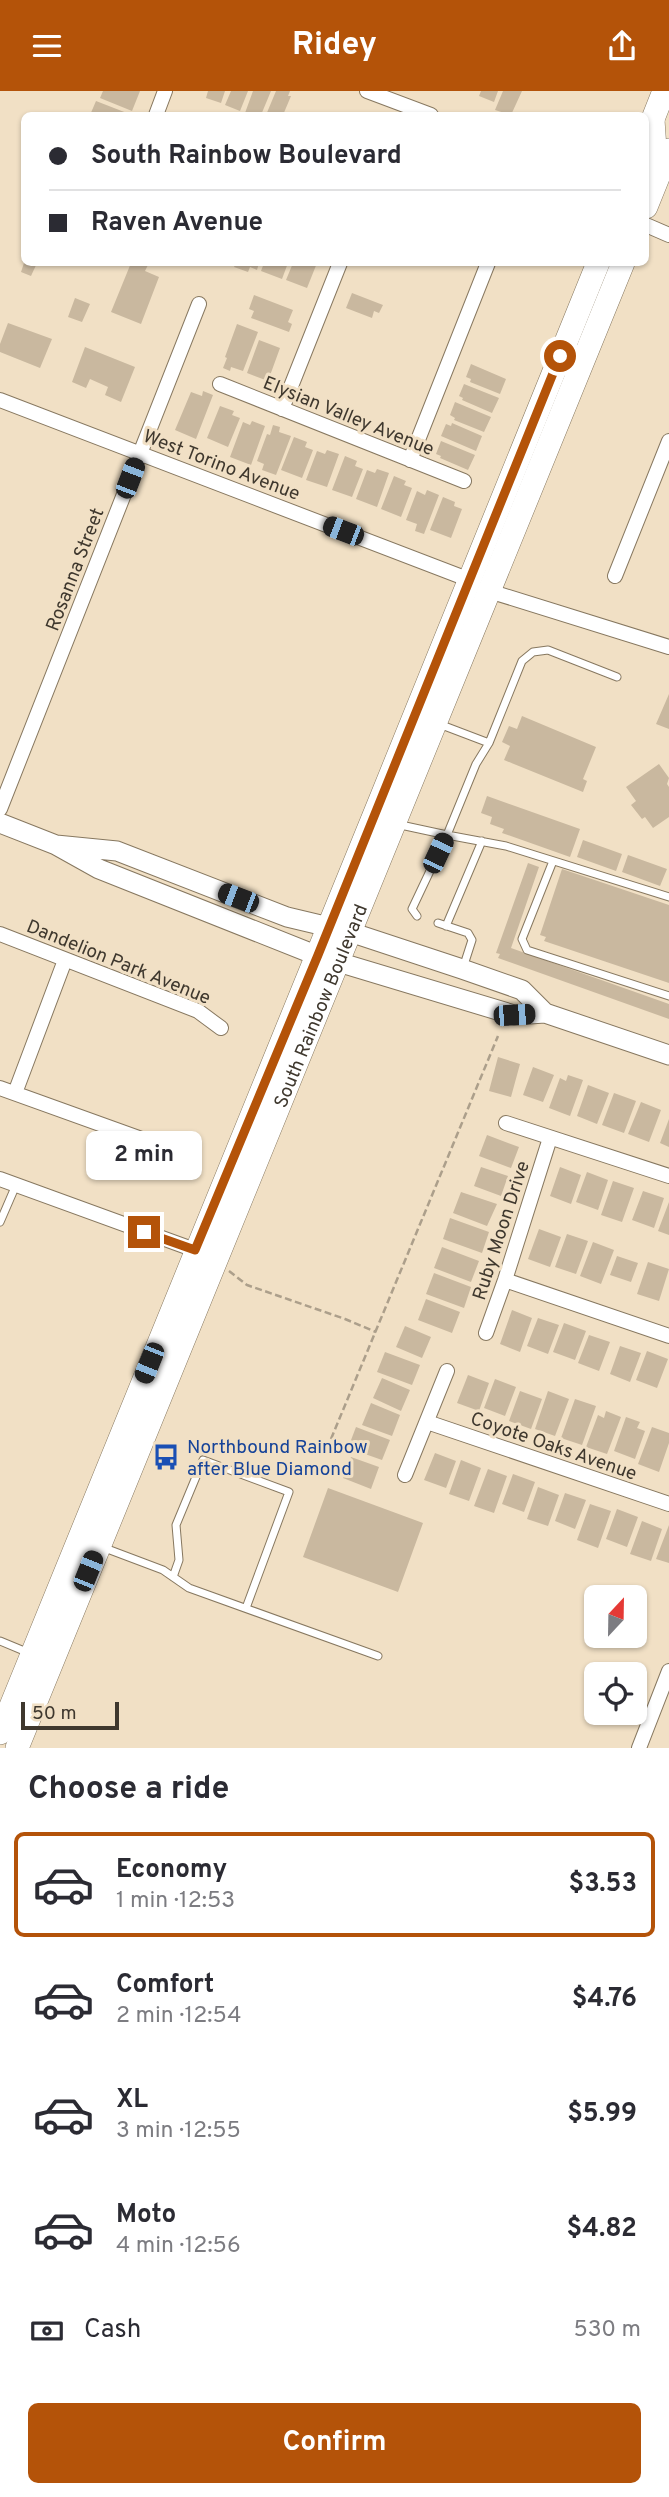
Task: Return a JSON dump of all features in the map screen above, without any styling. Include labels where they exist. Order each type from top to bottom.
[{"type":"main road","points":[[649,166],[655,149],[649,129],[664,91]]},
{"type":"main road","points":[[649,200],[669,150]]},
{"type":"main road","points":[[479,585],[490,564],[503,525],[500,505],[596,266]]},
{"type":"main road","points":[[595,331],[600,288],[609,266]]},
{"type":"main road","name":"South Rainbow Boulevard","points":[[17,1748],[216,1261],[328,959],[479,585],[595,331],[622,266]]},
{"type":"main road","name":"South Rainbow Boulevard","points":[[340,930],[394,823],[438,716],[479,585]]},
{"type":"main road","name":"South Rainbow Boulevard","points":[[0,1733],[217,1196],[328,959]]},
{"type":"main road","points":[[216,1261],[210,1251],[223,1213],[217,1196]]},
{"type":"main road","points":[[193,1314],[187,1301],[201,1264],[199,1254],[195,1250]]},
{"type":"street","points":[[157,112],[165,91]]},
{"type":"street","points":[[367,91],[395,109],[413,112]]},
{"type":"street","points":[[649,226],[669,235]]},
{"type":"street","points":[[282,409],[339,266]]},
{"type":"street","points":[[410,460],[487,266]]},
{"type":"street","name":"Rosanna Street","points":[[0,809],[199,304]]},
{"type":"street","name":"Elysian Valley Avenue","points":[[220,384],[464,481]]},
{"type":"street","name":"West Torino Avenue","points":[[0,400],[479,585],[669,647]]},
{"type":"street","points":[[615,576],[669,441]]},
{"type":"street","points":[[0,823],[56,845],[99,869],[328,959],[514,1015],[545,1013],[669,1055]]},
{"type":"street","points":[[56,845],[117,852],[286,917],[340,930],[462,969],[522,990],[545,1013]]},
{"type":"street","name":"Dandelion Park Avenue","points":[[0,934],[198,1011],[221,1028]]},
{"type":"street","points":[[15,1093],[65,960]]},
{"type":"street","points":[[0,1088],[150,1142],[162,1145],[180,1140]]},
{"type":"street","points":[[506,1123],[669,1176]]},
{"type":"street","name":"Ruby Moon Drive","points":[[486,1333],[550,1138]]},
{"type":"street","points":[[0,1179],[195,1250]]},
{"type":"street","points":[[505,1280],[669,1336]]},
{"type":"street","points":[[405,1475],[447,1371]]},
{"type":"street","name":"Coyote Oaks Avenue","points":[[426,1422],[669,1504]]},
{"type":"street","points":[[639,1748],[669,1671]]},
{"type":"lane","points":[[417,916],[412,909],[424,891],[522,661],[533,652],[548,650],[617,677]]},
{"type":"lane","points":[[438,716],[489,743]]},
{"type":"lane","points":[[394,823],[506,846],[669,897]]},
{"type":"lane","points":[[462,969],[472,940],[468,933],[442,925],[482,841]]},
{"type":"lane","points":[[553,861],[522,939],[527,950],[669,996]]},
{"type":"lane","points":[[0,1222],[16,1185]]},
{"type":"lane","points":[[173,1577],[179,1560],[176,1525],[203,1460],[289,1492],[246,1608]]},
{"type":"lane","points":[[98,1546],[163,1570],[189,1588],[378,1656]]},
{"type":"lane","points":[[0,1641],[32,1654]]},
{"type":"path","points":[[331,1439],[498,1036]]},
{"type":"path","points":[[216,1261],[247,1285],[376,1332]]},
{"type":"building","points":[[103,91],[140,91],[132,111],[100,98]]},
{"type":"building","points":[[208,91],[225,91],[221,103],[206,98]]},
{"type":"building","points":[[231,91],[248,91],[240,111],[225,105]]},
{"type":"building","points":[[253,91],[271,91],[262,112],[245,112]]},
{"type":"building","points":[[276,91],[290,91],[288,96],[291,96],[284,112],[267,112]]},
{"type":"building","points":[[481,91],[498,91],[494,102],[479,96]]},
{"type":"building","points":[[503,91],[522,91],[512,112],[495,110]]},
{"type":"building","points":[[96,101],[124,112],[91,112]]},
{"type":"building","points":[[23,266],[36,266],[31,276],[21,272]]},
{"type":"building","points":[[130,266],[148,266],[145,271],[159,277],[141,324],[111,312]]},
{"type":"building","points":[[258,266],[257,270],[250,267],[248,272],[234,267]]},
{"type":"building","points":[[263,266],[287,266],[282,279],[261,271]]},
{"type":"building","points":[[292,266],[316,266],[307,288],[286,280]]},
{"type":"building","points":[[352,293],[383,305],[379,313],[374,311],[372,318],[346,308]]},
{"type":"building","points":[[254,295],[293,310],[288,322],[292,324],[289,332],[251,318],[254,311],[249,309]]},
{"type":"building","points":[[75,298],[90,304],[82,322],[68,317]]},
{"type":"building","points":[[8,323],[52,339],[40,368],[0,352],[0,344]]},
{"type":"building","points":[[237,324],[258,332],[243,371],[231,367],[230,371],[223,368]]},
{"type":"building","points":[[259,340],[280,348],[268,381],[247,373]]},
{"type":"building","points":[[85,347],[135,367],[121,402],[105,395],[108,387],[90,379],[86,388],[72,382]]},
{"type":"building","points":[[471,364],[506,379],[500,394],[470,382],[471,379],[466,377]]},
{"type":"building","points":[[464,384],[499,398],[492,413],[462,400],[459,396]]},
{"type":"building","points":[[203,391],[213,395],[196,439],[175,430],[191,392],[202,396]]},
{"type":"building","points":[[455,402],[491,417],[484,432],[454,420],[450,415]]},
{"type":"building","points":[[220,406],[234,411],[232,415],[240,418],[228,447],[207,438]]},
{"type":"building","points":[[252,421],[265,426],[251,465],[230,457],[243,422],[250,425]]},
{"type":"building","points":[[452,423],[482,436],[476,451],[441,436],[446,424],[451,426]]},
{"type":"building","points":[[273,425],[280,427],[279,432],[291,436],[276,475],[262,470],[264,464],[257,461]]},
{"type":"building","points":[[294,437],[307,442],[305,447],[313,450],[302,478],[281,470]]},
{"type":"building","points":[[441,441],[475,455],[468,470],[436,454]]},
{"type":"building","points":[[327,450],[339,454],[327,487],[306,480],[317,451],[325,454]]},
{"type":"building","points":[[345,456],[357,461],[355,466],[363,469],[352,497],[332,490]]},
{"type":"building","points":[[377,469],[389,473],[377,507],[356,499],[367,470],[375,473]]},
{"type":"building","points":[[394,476],[406,481],[404,485],[412,488],[401,517],[381,509]]},
{"type":"building","points":[[427,490],[439,495],[424,534],[415,531],[417,524],[406,520],[417,491],[425,495]]},
{"type":"building","points":[[443,497],[455,502],[454,506],[462,509],[451,538],[430,530]]},
{"type":"building","points":[[669,694],[669,729],[656,724]]},
{"type":"building","points":[[522,716],[596,747],[583,779],[587,781],[583,792],[504,760],[510,746],[502,742],[509,726],[517,729]]},
{"type":"building","points":[[659,764],[669,778],[669,817],[653,828],[631,805],[636,801],[626,787]]},
{"type":"building","points":[[487,796],[580,829],[570,857],[502,833],[504,829],[490,824],[492,817],[481,813]]},
{"type":"building","points":[[583,840],[622,854],[616,871],[577,857]]},
{"type":"building","points":[[628,855],[667,869],[660,886],[622,872]]},
{"type":"building","points":[[528,863],[539,867],[511,948],[669,1004],[669,1019],[498,958],[500,954],[496,953]]},
{"type":"building","points":[[562,869],[669,905],[669,983],[544,941],[546,937],[540,935]]},
{"type":"building","points":[[498,1057],[520,1064],[511,1097],[489,1091]]},
{"type":"building","points":[[533,1067],[554,1075],[543,1102],[523,1095]]},
{"type":"building","points":[[568,1075],[583,1080],[570,1116],[549,1108],[560,1078],[566,1081]]},
{"type":"building","points":[[588,1085],[609,1093],[597,1124],[577,1116]]},
{"type":"building","points":[[614,1093],[636,1101],[624,1133],[602,1125]]},
{"type":"building","points":[[641,1102],[661,1110],[649,1142],[628,1134]]},
{"type":"building","points":[[669,1119],[669,1147],[660,1143]]},
{"type":"building","points":[[487,1135],[519,1147],[511,1168],[479,1156]]},
{"type":"building","points":[[481,1167],[508,1176],[501,1196],[474,1186]]},
{"type":"building","points":[[560,1167],[581,1175],[571,1204],[550,1196]]},
{"type":"building","points":[[587,1172],[608,1180],[598,1210],[576,1202]]},
{"type":"building","points":[[613,1181],[634,1188],[622,1222],[601,1215]]},
{"type":"building","points":[[643,1191],[664,1198],[654,1228],[632,1220]]},
{"type":"building","points":[[461,1192],[497,1204],[487,1226],[453,1213]]},
{"type":"building","points":[[669,1202],[669,1235],[658,1231]]},
{"type":"building","points":[[450,1218],[489,1232],[482,1253],[443,1239]]},
{"type":"building","points":[[539,1229],[561,1237],[550,1267],[528,1259]]},
{"type":"building","points":[[567,1234],[588,1241],[576,1274],[555,1267]]},
{"type":"building","points":[[593,1242],[614,1250],[601,1284],[580,1276]]},
{"type":"building","points":[[442,1247],[479,1261],[471,1282],[434,1268]]},
{"type":"building","points":[[617,1256],[638,1263],[631,1282],[610,1275]]},
{"type":"building","points":[[648,1262],[669,1269],[659,1301],[637,1294]]},
{"type":"building","points":[[434,1273],[471,1287],[464,1308],[426,1294]]},
{"type":"building","points":[[426,1299],[460,1312],[452,1333],[418,1320]]},
{"type":"building","points":[[512,1310],[532,1318],[520,1352],[500,1344]]},
{"type":"building","points":[[538,1318],[559,1325],[548,1354],[527,1346]]},
{"type":"building","points":[[564,1323],[586,1331],[575,1360],[553,1352]]},
{"type":"building","points":[[405,1326],[431,1337],[422,1358],[396,1347]]},
{"type":"building","points":[[589,1335],[610,1342],[599,1371],[578,1363]]},
{"type":"building","points":[[620,1346],[641,1353],[630,1382],[610,1374]]},
{"type":"building","points":[[647,1351],[668,1359],[657,1388],[636,1380]]},
{"type":"building","points":[[385,1352],[420,1365],[412,1385],[377,1372]]},
{"type":"building","points":[[468,1375],[489,1383],[479,1411],[457,1403]]},
{"type":"building","points":[[382,1378],[410,1390],[401,1411],[373,1398]]},
{"type":"building","points":[[495,1379],[516,1387],[505,1416],[484,1408]]},
{"type":"building","points":[[520,1391],[542,1399],[531,1429],[509,1421]]},
{"type":"building","points":[[548,1391],[569,1399],[555,1436],[535,1429]]},
{"type":"building","points":[[575,1399],[596,1406],[582,1445],[561,1438]]},
{"type":"building","points":[[371,1403],[400,1415],[392,1436],[362,1425]]},
{"type":"building","points":[[606,1411],[621,1417],[607,1454],[586,1447],[598,1415],[604,1418]]},
{"type":"building","points":[[626,1417],[640,1422],[637,1428],[645,1431],[635,1459],[614,1451]]},
{"type":"building","points":[[356,1427],[390,1440],[382,1460],[348,1448]]},
{"type":"building","points":[[652,1427],[669,1433],[669,1443],[659,1472],[638,1464]]},
{"type":"building","points":[[435,1453],[456,1461],[446,1488],[424,1480]]},
{"type":"building","points":[[351,1457],[379,1467],[371,1489],[343,1478]]},
{"type":"building","points":[[461,1460],[481,1468],[469,1501],[449,1494]]},
{"type":"building","points":[[488,1469],[507,1476],[494,1513],[474,1506]]},
{"type":"building","points":[[513,1474],[535,1482],[524,1512],[502,1504]]},
{"type":"building","points":[[538,1487],[559,1495],[548,1526],[527,1519]]},
{"type":"building","points":[[328,1488],[423,1523],[398,1592],[303,1557]]},
{"type":"building","points":[[565,1493],[586,1500],[575,1529],[555,1521]]},
{"type":"building","points":[[590,1504],[611,1511],[598,1548],[577,1540]]},
{"type":"building","points":[[617,1509],[638,1517],[627,1547],[606,1539]]},
{"type":"building","points":[[642,1521],[662,1529],[651,1561],[630,1554]]},
{"type":"building","points":[[669,1525],[669,1563],[656,1559]]},
{"type":"place","name":"Northbound Rainbow after Blue Diamond","points":[[166,1457]]},
{"type":"route","points":[[144,1232],[195,1250],[318,955],[560,356]]}]
